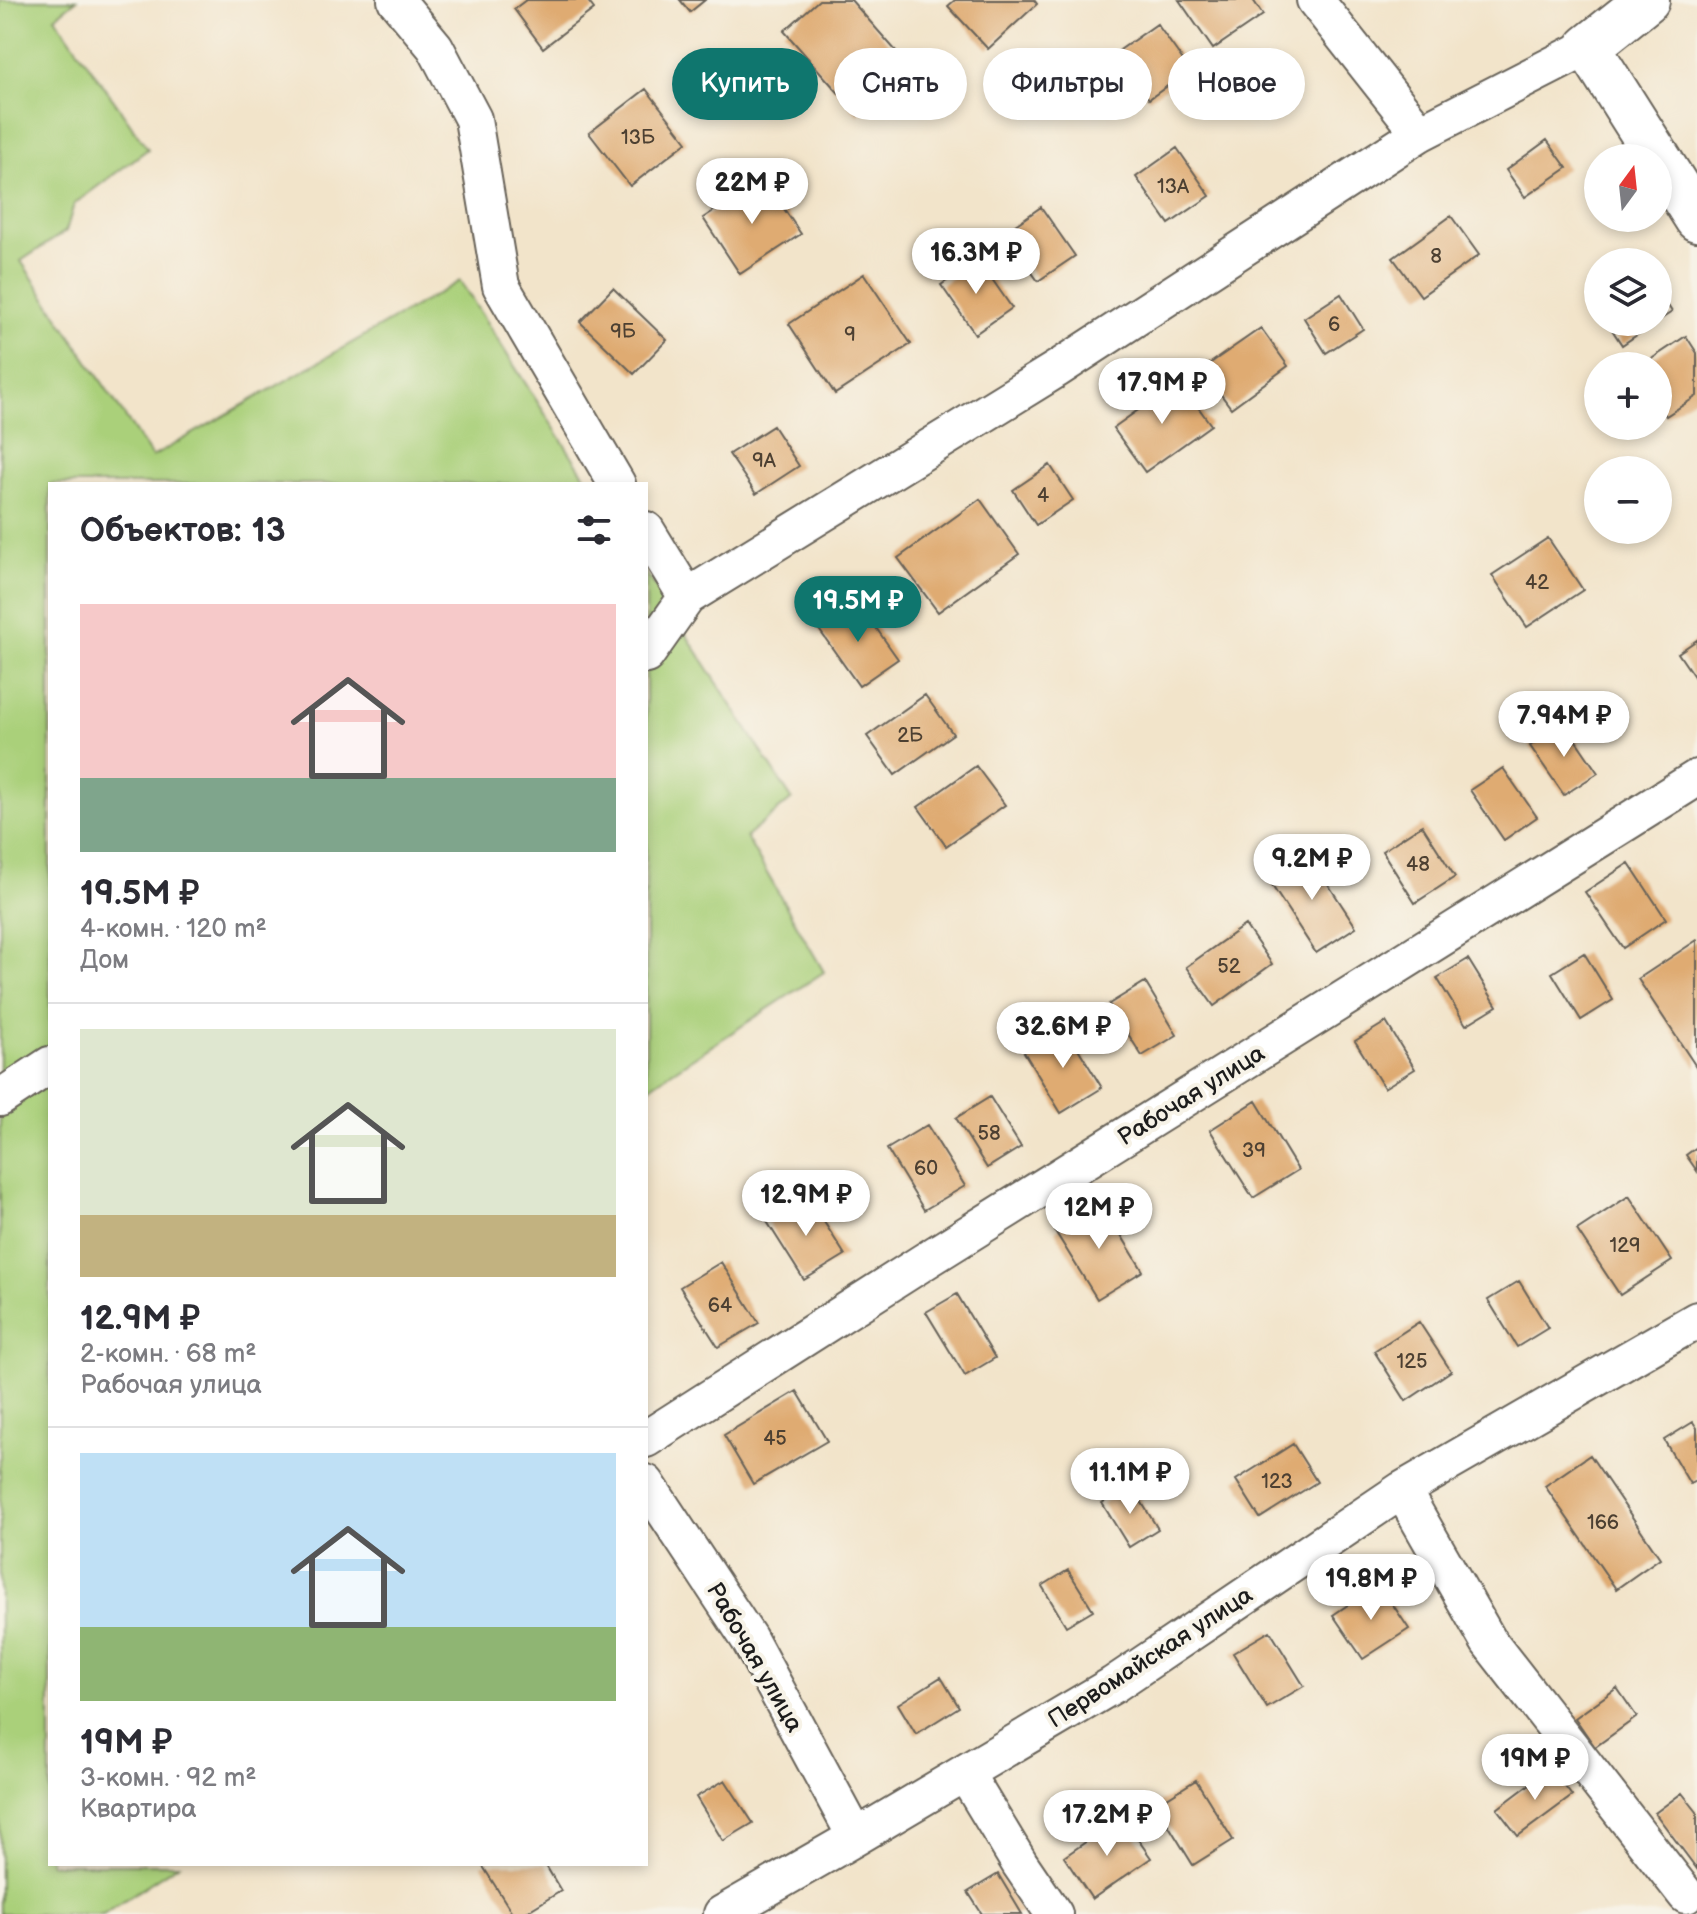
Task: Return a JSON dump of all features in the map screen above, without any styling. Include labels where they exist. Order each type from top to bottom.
[{"type":"street","points":[[396,0],[435,47],[473,119],[501,286],[616,482]]},
{"type":"street","points":[[1315,0],[1420,133]]},
{"type":"street","points":[[648,652],[687,597],[1057,369],[1420,133],[1588,47],[1647,0]]},
{"type":"street","points":[[1588,47],[1697,219]]},
{"type":"street","points":[[648,533],[687,597]]},
{"type":"street","name":"Рабочая улица","points":[[648,1438],[1697,778]]},
{"type":"street","points":[[0,1098],[48,1066]]},
{"type":"street","name":"Первомайская улица","points":[[722,1914],[1113,1685],[1402,1490],[1697,1320]]},
{"type":"street","name":"Рабочая улица","points":[[648,1486],[749,1639],[856,1837]]},
{"type":"street","points":[[1402,1490],[1489,1642],[1686,1895]]},
{"type":"street","points":[[965,1773],[1054,1914]]},
{"type":"green space","points":[[0,0],[76,0],[55,17],[148,149],[74,204],[66,231],[21,261],[152,457],[460,281],[589,482],[48,482],[48,1866],[176,1866],[103,1914],[0,1914]]},
{"type":"green space","points":[[648,575],[792,799],[746,837],[824,972],[648,1088]]},
{"type":"building","points":[[526,0],[587,0],[594,9],[543,48],[514,9]]},
{"type":"building","points":[[680,0],[705,0],[690,12]]},
{"type":"building","points":[[819,0],[851,0],[893,48],[834,48],[834,88],[818,70],[818,48],[799,48],[784,31]]},
{"type":"building","points":[[955,0],[1034,0],[1037,4],[989,48],[948,6]]},
{"type":"building","points":[[1179,0],[1253,0],[1263,15],[1212,48]]},
{"type":"building","points":[[1157,24],[1174,48],[1168,48],[1168,86],[1152,97],[1152,48],[1123,48]]},
{"type":"building","points":[[646,89],[687,142],[630,186],[589,133]]},
{"type":"building","points":[[1547,140],[1567,168],[1525,197],[1506,170]]},
{"type":"building","points":[[1177,148],[1210,196],[1169,224],[1136,177]]},
{"type":"building","points":[[763,178],[801,234],[740,274],[703,218]]},
{"type":"building","points":[[1041,207],[1075,256],[1038,281],[1004,233]]},
{"type":"building","points":[[1451,216],[1479,255],[1421,296],[1393,258]]},
{"type":"building","points":[[978,259],[1012,308],[975,334],[941,285]]},
{"type":"building","points":[[864,274],[911,344],[835,394],[789,324]]},
{"type":"building","points":[[613,288],[667,340],[634,374],[580,322]]},
{"type":"building","points":[[1341,294],[1363,329],[1326,353],[1304,318]]},
{"type":"building","points":[[1261,328],[1288,366],[1231,408],[1202,369]]},
{"type":"building","points":[[1616,336],[1635,336],[1622,345]]},
{"type":"building","points":[[1686,336],[1697,353],[1697,396],[1672,412],[1672,352],[1662,352]]},
{"type":"building","points":[[1179,381],[1211,425],[1145,472],[1113,428]]},
{"type":"building","points":[[773,426],[799,466],[756,494],[729,454]]},
{"type":"building","points":[[1050,465],[1073,500],[1036,525],[1013,490]]},
{"type":"building","points":[[980,499],[1019,554],[938,612],[898,558]]},
{"type":"building","points":[[1548,538],[1583,590],[1527,627],[1492,575]]},
{"type":"building","points":[[857,601],[898,659],[859,686],[818,628]]},
{"type":"building","points":[[1697,640],[1697,681],[1678,653]]},
{"type":"building","points":[[925,695],[953,734],[895,775],[867,736]]},
{"type":"building","points":[[1564,723],[1598,773],[1564,795],[1530,746]]},
{"type":"building","points":[[976,766],[1005,805],[946,846],[918,807]]},
{"type":"building","points":[[1503,768],[1537,817],[1504,840],[1470,790]]},
{"type":"building","points":[[1422,825],[1455,877],[1415,903],[1382,851]]},
{"type":"building","points":[[1307,852],[1356,927],[1316,953],[1267,878]]},
{"type":"building","points":[[1629,863],[1666,919],[1623,948],[1585,892]]},
{"type":"building","points":[[1245,925],[1272,964],[1214,1006],[1186,967]]},
{"type":"building","points":[[1697,940],[1697,1068],[1638,979]]},
{"type":"building","points":[[1584,953],[1613,1000],[1581,1020],[1552,973]]},
{"type":"building","points":[[1468,959],[1497,1006],[1466,1025],[1437,978]]},
{"type":"building","points":[[1145,982],[1177,1035],[1142,1056],[1109,1004]]},
{"type":"building","points":[[1386,1022],[1415,1069],[1384,1088],[1355,1041]]},
{"type":"building","points":[[1065,1027],[1102,1088],[1061,1113],[1024,1052]]},
{"type":"building","points":[[990,1097],[1021,1147],[987,1168],[956,1118]]},
{"type":"building","points":[[1256,1101],[1298,1170],[1253,1198],[1210,1130]]},
{"type":"building","points":[[927,1125],[965,1186],[924,1210],[887,1149]]},
{"type":"building","points":[[1697,1147],[1697,1171],[1686,1155]]},
{"type":"building","points":[[807,1195],[845,1255],[804,1280],[766,1220]]},
{"type":"building","points":[[1629,1196],[1672,1261],[1620,1295],[1577,1230]]},
{"type":"building","points":[[1101,1202],[1143,1271],[1097,1299],[1055,1231]]},
{"type":"building","points":[[721,1262],[759,1323],[718,1347],[680,1287]]},
{"type":"building","points":[[1519,1281],[1548,1328],[1517,1347],[1488,1300]]},
{"type":"building","points":[[957,1294],[995,1358],[965,1376],[926,1312]]},
{"type":"building","points":[[1419,1322],[1451,1371],[1406,1401],[1374,1351]]},
{"type":"building","points":[[797,1391],[827,1441],[753,1484],[724,1435]]},
{"type":"building","points":[[1693,1422],[1697,1428],[1697,1480],[1690,1484],[1664,1440]]},
{"type":"building","points":[[1293,1444],[1317,1482],[1260,1518],[1236,1480]]},
{"type":"building","points":[[1590,1455],[1660,1558],[1616,1589],[1545,1486]]},
{"type":"building","points":[[1131,1485],[1158,1529],[1129,1547],[1102,1503]]},
{"type":"building","points":[[1068,1570],[1093,1610],[1066,1626],[1042,1586]]},
{"type":"building","points":[[1379,1584],[1409,1629],[1363,1659],[1333,1615]]},
{"type":"building","points":[[1270,1631],[1304,1686],[1267,1708],[1233,1653]]},
{"type":"building","points":[[941,1677],[959,1707],[916,1734],[898,1704]]},
{"type":"building","points":[[1617,1688],[1637,1717],[1595,1747],[1575,1718]]},
{"type":"building","points":[[1551,1768],[1572,1796],[1518,1836],[1497,1809]]},
{"type":"building","points":[[725,1780],[753,1823],[723,1841],[696,1797]]},
{"type":"building","points":[[1196,1780],[1233,1840],[1193,1865],[1156,1805]]},
{"type":"building","points":[[1682,1793],[1697,1812],[1697,1869],[1655,1813]]},
{"type":"building","points":[[1122,1817],[1151,1858],[1092,1899],[1064,1857]]},
{"type":"building","points":[[483,1866],[546,1866],[561,1891],[523,1914],[513,1914]]},
{"type":"building","points":[[998,1874],[1022,1914],[982,1914],[968,1892]]}]
